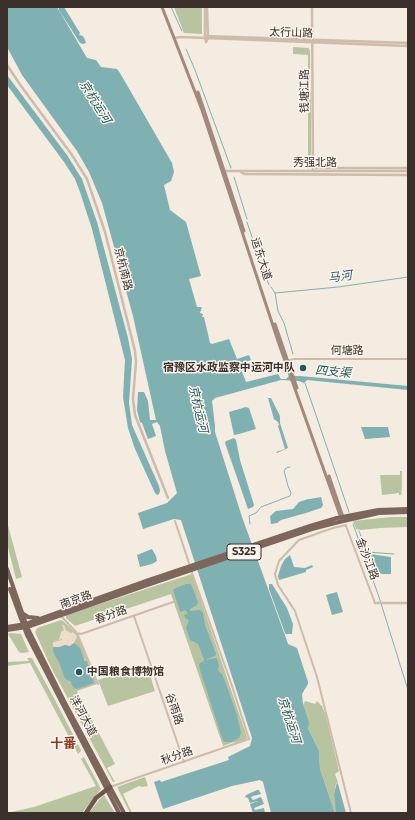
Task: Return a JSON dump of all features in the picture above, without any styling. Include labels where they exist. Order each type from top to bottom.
[{"type":"highway","points":[[86,813],[96,798],[108,788]]},
{"type":"main road","name":"运东大道","points":[[163,7],[202,110],[342,520]]},
{"type":"main road","name":"S325","points":[[149,582],[342,520],[378,510],[408,509]]},
{"type":"main road","name":"S325","points":[[342,520],[379,513],[408,512]]},
{"type":"main road","points":[[7,569],[22,612],[25,626]]},
{"type":"main road","points":[[7,579],[25,626]]},
{"type":"main road","name":"南京路","points":[[7,627],[25,626],[63,611],[149,582]]},
{"type":"main road","name":"南京路","points":[[7,630],[60,615],[149,582]]},
{"type":"main road","points":[[22,612],[28,617],[34,618],[63,611]]},
{"type":"main road","name":"洋河大道","points":[[25,626],[108,788],[119,813]]},
{"type":"main road","name":"洋河大道","points":[[108,788],[124,813]]},
{"type":"street","points":[[206,7],[207,37]]},
{"type":"street","name":"钱塘江路","points":[[312,7],[313,171]]},
{"type":"street","name":"太行山路","points":[[175,38],[207,37],[408,44]]},
{"type":"street","name":"京杭南路","points":[[7,65],[72,155],[90,186],[105,232],[135,351],[136,362],[133,400],[135,415],[168,498]]},
{"type":"street","points":[[313,171],[408,172]]},
{"type":"street","points":[[313,171],[408,172]]},
{"type":"street","name":"秀强北路","points":[[223,172],[313,171]]},
{"type":"street","name":"秀强北路","points":[[223,172],[313,171]]},
{"type":"street","name":"何塘路","points":[[287,361],[294,359],[408,359]]},
{"type":"street","points":[[342,520],[333,528],[298,540],[279,561],[275,574],[278,584],[295,610],[317,677],[351,813]]},
{"type":"street","name":"金沙江路","points":[[342,520],[375,603]]},
{"type":"street","name":"秋分路","points":[[108,788],[249,739],[175,521]]},
{"type":"street","name":"春分路","points":[[81,634],[173,602]]},
{"type":"street","points":[[375,603],[408,603]]},
{"type":"street","points":[[60,615],[77,633],[98,684]]},
{"type":"street","name":"谷雨路","points":[[134,616],[184,762]]},
{"type":"street","points":[[77,633],[81,634],[80,639]]},
{"type":"green space","points":[[174,7],[202,7],[202,34],[184,33]]},
{"type":"green space","points":[[293,47],[309,48],[310,81],[308,82],[308,55],[293,54]]},
{"type":"green space","points":[[308,89],[311,92],[311,166],[308,169]]},
{"type":"green space","points":[[400,471],[402,471],[401,495],[399,495],[399,493],[382,495],[380,475],[400,475]]},
{"type":"green space","points":[[391,517],[408,517],[408,527],[361,530],[356,529],[353,521]]},
{"type":"green space","points":[[7,522],[22,577],[16,579],[7,543]]},
{"type":"green space","points":[[192,574],[247,737],[246,739],[223,746],[171,594],[75,626],[66,618],[66,615]]},
{"type":"green space","points":[[61,620],[77,634],[97,684],[77,691],[115,764],[107,768],[115,782],[113,782],[52,669],[35,632],[37,628]]},
{"type":"green space","points":[[8,634],[21,634],[29,652],[19,652]]},
{"type":"green space","points":[[27,658],[32,658],[55,700],[81,750],[78,754],[30,663],[7,666],[7,662],[29,661]]},
{"type":"green space","points":[[147,665],[155,691],[108,706],[98,680],[135,667],[139,678],[145,676],[141,667]]},
{"type":"green space","points":[[305,701],[315,704],[317,701],[322,706],[326,716],[339,771],[335,774],[338,782],[336,783],[334,795],[337,813],[335,813],[320,769],[319,751],[308,728],[303,705]]},
{"type":"green space","points":[[84,757],[101,789],[82,813],[7,813],[34,807],[96,786],[81,759]]},
{"type":"green space","points":[[145,777],[148,786],[139,786],[123,794],[132,813],[130,813],[117,787]]},
{"type":"green space","points":[[104,795],[115,813],[89,813],[99,800]]},
{"type":"shaded area","points":[[62,625],[64,625],[66,630],[71,633],[73,632],[76,635],[77,637],[74,643],[71,645],[80,660],[86,660],[80,662],[83,669],[89,667],[90,669],[85,670],[71,683],[70,682],[73,679],[68,646],[53,646],[53,642],[62,640],[59,640],[61,632],[64,630]]},
{"type":"water","name":"京杭运河","points":[[7,7],[57,7],[87,58],[96,60],[101,67],[117,69],[120,73],[172,163],[174,172],[171,181],[164,185],[170,210],[186,222],[201,276],[189,279],[197,307],[202,307],[200,313],[203,314],[202,317],[204,317],[210,343],[212,344],[229,339],[237,359],[249,355],[251,360],[239,364],[246,382],[278,374],[281,379],[286,379],[289,376],[300,376],[408,386],[408,390],[307,380],[304,383],[299,381],[281,380],[215,398],[212,401],[215,432],[242,517],[288,644],[297,648],[308,682],[302,694],[303,704],[309,723],[308,728],[319,751],[320,769],[335,813],[271,813],[263,782],[260,780],[232,786],[163,809],[154,782],[160,780],[161,782],[229,760],[228,757],[250,746],[252,738],[181,520],[174,519],[143,529],[138,513],[167,503],[177,493],[165,451],[160,426],[157,422],[152,424],[156,436],[148,439],[142,423],[140,422],[137,410],[138,392],[144,392],[148,401],[150,420],[156,420],[133,316],[102,203],[89,172],[77,151],[22,75],[7,47]]},
{"type":"water","points":[[59,7],[64,7],[80,33],[79,35],[83,36],[86,43],[80,43],[59,10]]},
{"type":"water","points":[[7,75],[67,155],[82,179],[97,222],[128,338],[132,359],[129,403],[132,425],[159,486],[160,491],[157,495],[135,449],[128,428],[123,397],[125,360],[92,229],[80,192],[75,179],[64,162],[7,85]]},
{"type":"water","points":[[268,398],[271,398],[280,416],[280,423],[288,448],[277,453],[276,452],[285,449],[278,422],[274,419]]},
{"type":"water","points":[[246,407],[249,408],[256,429],[234,435],[229,412]]},
{"type":"water","points":[[361,427],[388,427],[390,437],[365,439]]},
{"type":"water","points":[[234,438],[236,440],[240,460],[254,505],[248,509],[225,443],[226,441]]},
{"type":"water","points":[[321,497],[323,505],[321,508],[271,524],[270,516],[276,511],[293,509],[299,502]]},
{"type":"water","points":[[152,549],[157,561],[140,567],[137,555]]},
{"type":"water","points":[[370,554],[391,557],[391,574],[375,574],[368,558]]},
{"type":"water","points":[[290,555],[294,567],[305,568],[312,565],[313,567],[306,570],[306,572],[279,580],[278,576],[281,566],[285,559]]},
{"type":"water","points":[[186,584],[191,584],[198,602],[197,605],[190,609],[190,611],[200,610],[203,613],[205,625],[216,654],[207,660],[217,659],[219,665],[218,671],[222,674],[237,715],[241,733],[239,738],[232,742],[223,741],[200,670],[199,665],[204,661],[204,659],[198,644],[190,640],[186,628],[189,620],[185,618],[184,615],[187,614],[187,612],[185,610],[180,611],[173,590]]},
{"type":"water","points":[[269,584],[272,584],[287,608],[293,624],[292,634],[285,633],[269,589]]},
{"type":"water","points":[[337,592],[343,612],[332,615],[326,595]]},
{"type":"water","points":[[74,643],[80,648],[85,662],[87,661],[94,683],[77,689],[73,687],[70,681],[65,679],[53,649],[54,647],[65,645],[70,646]]},
{"type":"water","points":[[337,782],[346,813],[336,812],[334,794]]},
{"type":"water","points":[[259,790],[261,794],[251,797],[252,799],[261,797],[264,804],[254,808],[255,810],[264,808],[265,813],[253,813],[250,804],[258,801],[250,803],[248,798],[245,797],[246,795]]},
{"type":"waterway","points":[[171,7],[182,31]]},
{"type":"waterway","points":[[186,49],[231,168]]},
{"type":"waterway","points":[[234,177],[247,219]]},
{"type":"waterway","points":[[247,222],[261,264]]},
{"type":"waterway","points":[[262,267],[269,285]]},
{"type":"waterway","name":"马河","points":[[275,293],[338,287],[408,277]]},
{"type":"waterway","points":[[271,287],[275,293],[278,311],[284,323],[293,354]]},
{"type":"waterway","points":[[305,383],[349,512]]},
{"type":"waterway","points":[[250,524],[249,516],[256,513],[261,507],[290,496],[291,493],[284,471],[286,468],[290,467]]},
{"type":"waterway","points":[[353,524],[379,597],[408,690]]},
{"type":"waterway","points":[[359,531],[367,552],[394,554]]},
{"type":"place","name":"宿豫区水政监察中运河中队","points":[[303,368]]},
{"type":"place","name":"中国粮食博物馆","points":[[79,672]]},
{"type":"district","name":"十番","points":[[63,744]]},
{"type":"water label","name":"四支渠","points":[[333,372]]}]
